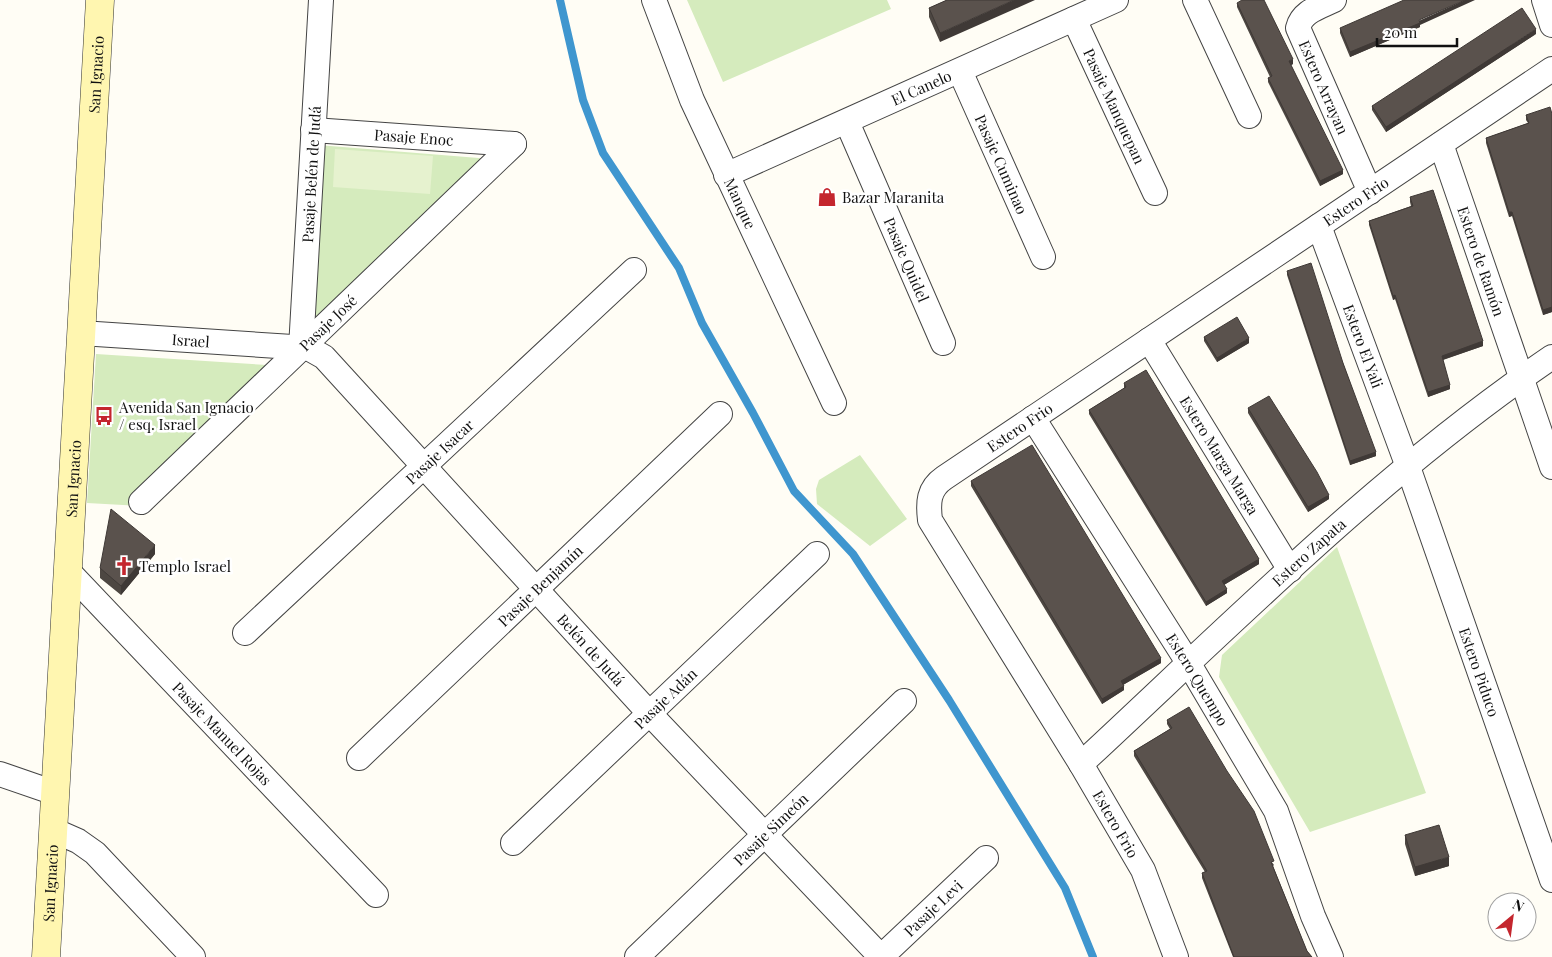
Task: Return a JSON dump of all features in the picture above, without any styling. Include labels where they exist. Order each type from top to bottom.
[{"type":"main road","name":"San Ignacio","points":[[46,957],[100,0]]},
{"type":"street","name":"Pasaje Belén de Judá","points":[[301,348],[321,0]]},
{"type":"street","name":"Manque","points":[[654,0],[692,100],[834,403]]},
{"type":"street","name":"El Canelo","points":[[726,175],[1116,0]]},
{"type":"street","points":[[1196,0],[1249,116]]},
{"type":"street","name":"Estero Arrayan","points":[[1334,0],[1307,13],[1298,28],[1370,192]]},
{"type":"street","points":[[1544,0],[1552,25]]},
{"type":"street","name":"Pasaje Manquepan","points":[[1074,19],[1155,193]]},
{"type":"street","name":"Estero Frio","points":[[1176,957],[1143,870],[1081,764],[930,520],[927,500],[939,482],[1552,69]]},
{"type":"street","name":"Pasaje Cuminao","points":[[960,71],[1043,257]]},
{"type":"street","name":"Pasaje Quidel","points":[[847,122],[943,343]]},
{"type":"street","name":"Pasaje Enoc","points":[[313,130],[514,144]]},
{"type":"street","name":"Pasaje José","points":[[141,502],[514,144]]},
{"type":"street","name":"Estero de Ramón","points":[[1441,144],[1552,467]]},
{"type":"street","name":"Estero El Yali","points":[[1319,226],[1407,464]]},
{"type":"street","name":"Pasaje Isacar","points":[[245,633],[634,270]]},
{"type":"street","name":"Israel","points":[[81,333],[301,348]]},
{"type":"street","name":"Estero Marga Marga","points":[[1149,340],[1290,570]]},
{"type":"street","name":"Belén de Judá","points":[[301,348],[316,352],[332,363],[423,467],[650,714],[881,957]]},
{"type":"street","name":"Estero Zapata","points":[[1081,764],[1407,464],[1522,377],[1552,357]]},
{"type":"street","name":"Pasaje Benjamín","points":[[359,758],[720,414]]},
{"type":"street","name":"Estero Quempo","points":[[1033,418],[1189,664],[1276,810],[1313,916],[1331,957]]},
{"type":"street","name":"Estero Piduco","points":[[1407,464],[1552,880]]},
{"type":"street","name":"Pasaje Adán","points":[[513,844],[817,554]]},
{"type":"street","name":"Pasaje Manuel Rojas","points":[[68,571],[376,895]]},
{"type":"street","name":"Pasaje Simeón","points":[[637,957],[904,701]]},
{"type":"street","points":[[0,774],[55,793]]},
{"type":"street","points":[[53,830],[78,841],[95,853],[193,957]]},
{"type":"street","name":"Pasaje Levi","points":[[881,957],[986,858]]},
{"type":"green space","points":[[687,0],[887,0],[891,9],[723,82]]},
{"type":"green space","points":[[318,145],[491,159],[305,326]]},
{"type":"green space","points":[[335,149],[433,156],[430,194],[333,187]]},
{"type":"green space","points":[[96,354],[267,365],[141,506],[87,503]]},
{"type":"green space","points":[[860,455],[907,519],[870,546],[817,504],[816,489],[819,480]]},
{"type":"green space","points":[[1337,547],[1426,793],[1310,832],[1219,677],[1222,655]]},
{"type":"building","points":[[947,0],[1014,0],[940,33],[929,8]]},
{"type":"building","points":[[1242,0],[1264,0],[1293,59],[1289,61],[1343,170],[1320,181],[1268,78],[1272,76],[1237,3]]},
{"type":"building","points":[[1404,0],[1465,0],[1419,20],[1420,23],[1350,52],[1340,28]]},
{"type":"building","points":[[1522,8],[1536,29],[1386,127],[1372,106]]},
{"type":"building","points":[[1550,107],[1552,114],[1552,307],[1543,310],[1486,138],[1529,123],[1526,115]]},
{"type":"building","points":[[1433,190],[1483,341],[1442,356],[1450,385],[1428,392],[1395,295],[1393,296],[1369,221],[1413,206],[1410,197]]},
{"type":"building","points":[[1311,263],[1343,363],[1376,452],[1350,461],[1287,271]]},
{"type":"building","points":[[1237,317],[1249,338],[1217,358],[1204,337]]},
{"type":"building","points":[[1146,370],[1259,559],[1222,581],[1227,589],[1206,602],[1089,410],[1126,387],[1124,383]]},
{"type":"building","points":[[1269,396],[1317,472],[1329,495],[1308,507],[1248,408]]},
{"type":"building","points":[[1032,445],[1161,658],[1121,681],[1124,686],[1102,699],[971,481]]},
{"type":"building","name":"Templo Israel","points":[[111,509],[155,545],[121,586],[100,568]]},
{"type":"building","points":[[1189,707],[1227,771],[1254,811],[1274,861],[1271,862],[1307,951],[1312,957],[1234,957],[1202,873],[1207,871],[1134,751],[1172,728],[1167,720]]},
{"type":"building","points":[[1439,825],[1449,857],[1415,867],[1405,835]]},
{"type":"waterway","points":[[560,0],[583,100],[603,153],[679,268],[702,323],[753,413],[794,491],[853,554],[949,700],[1065,888],[1093,957]]},
{"type":"place","name":"Bazar Maranita","points":[[827,197]]},
{"type":"place","name":"Avenida San Ignacio / esq. Israel","points":[[104,416]]},
{"type":"place","name":"Templo Israel","points":[[124,566]]}]
